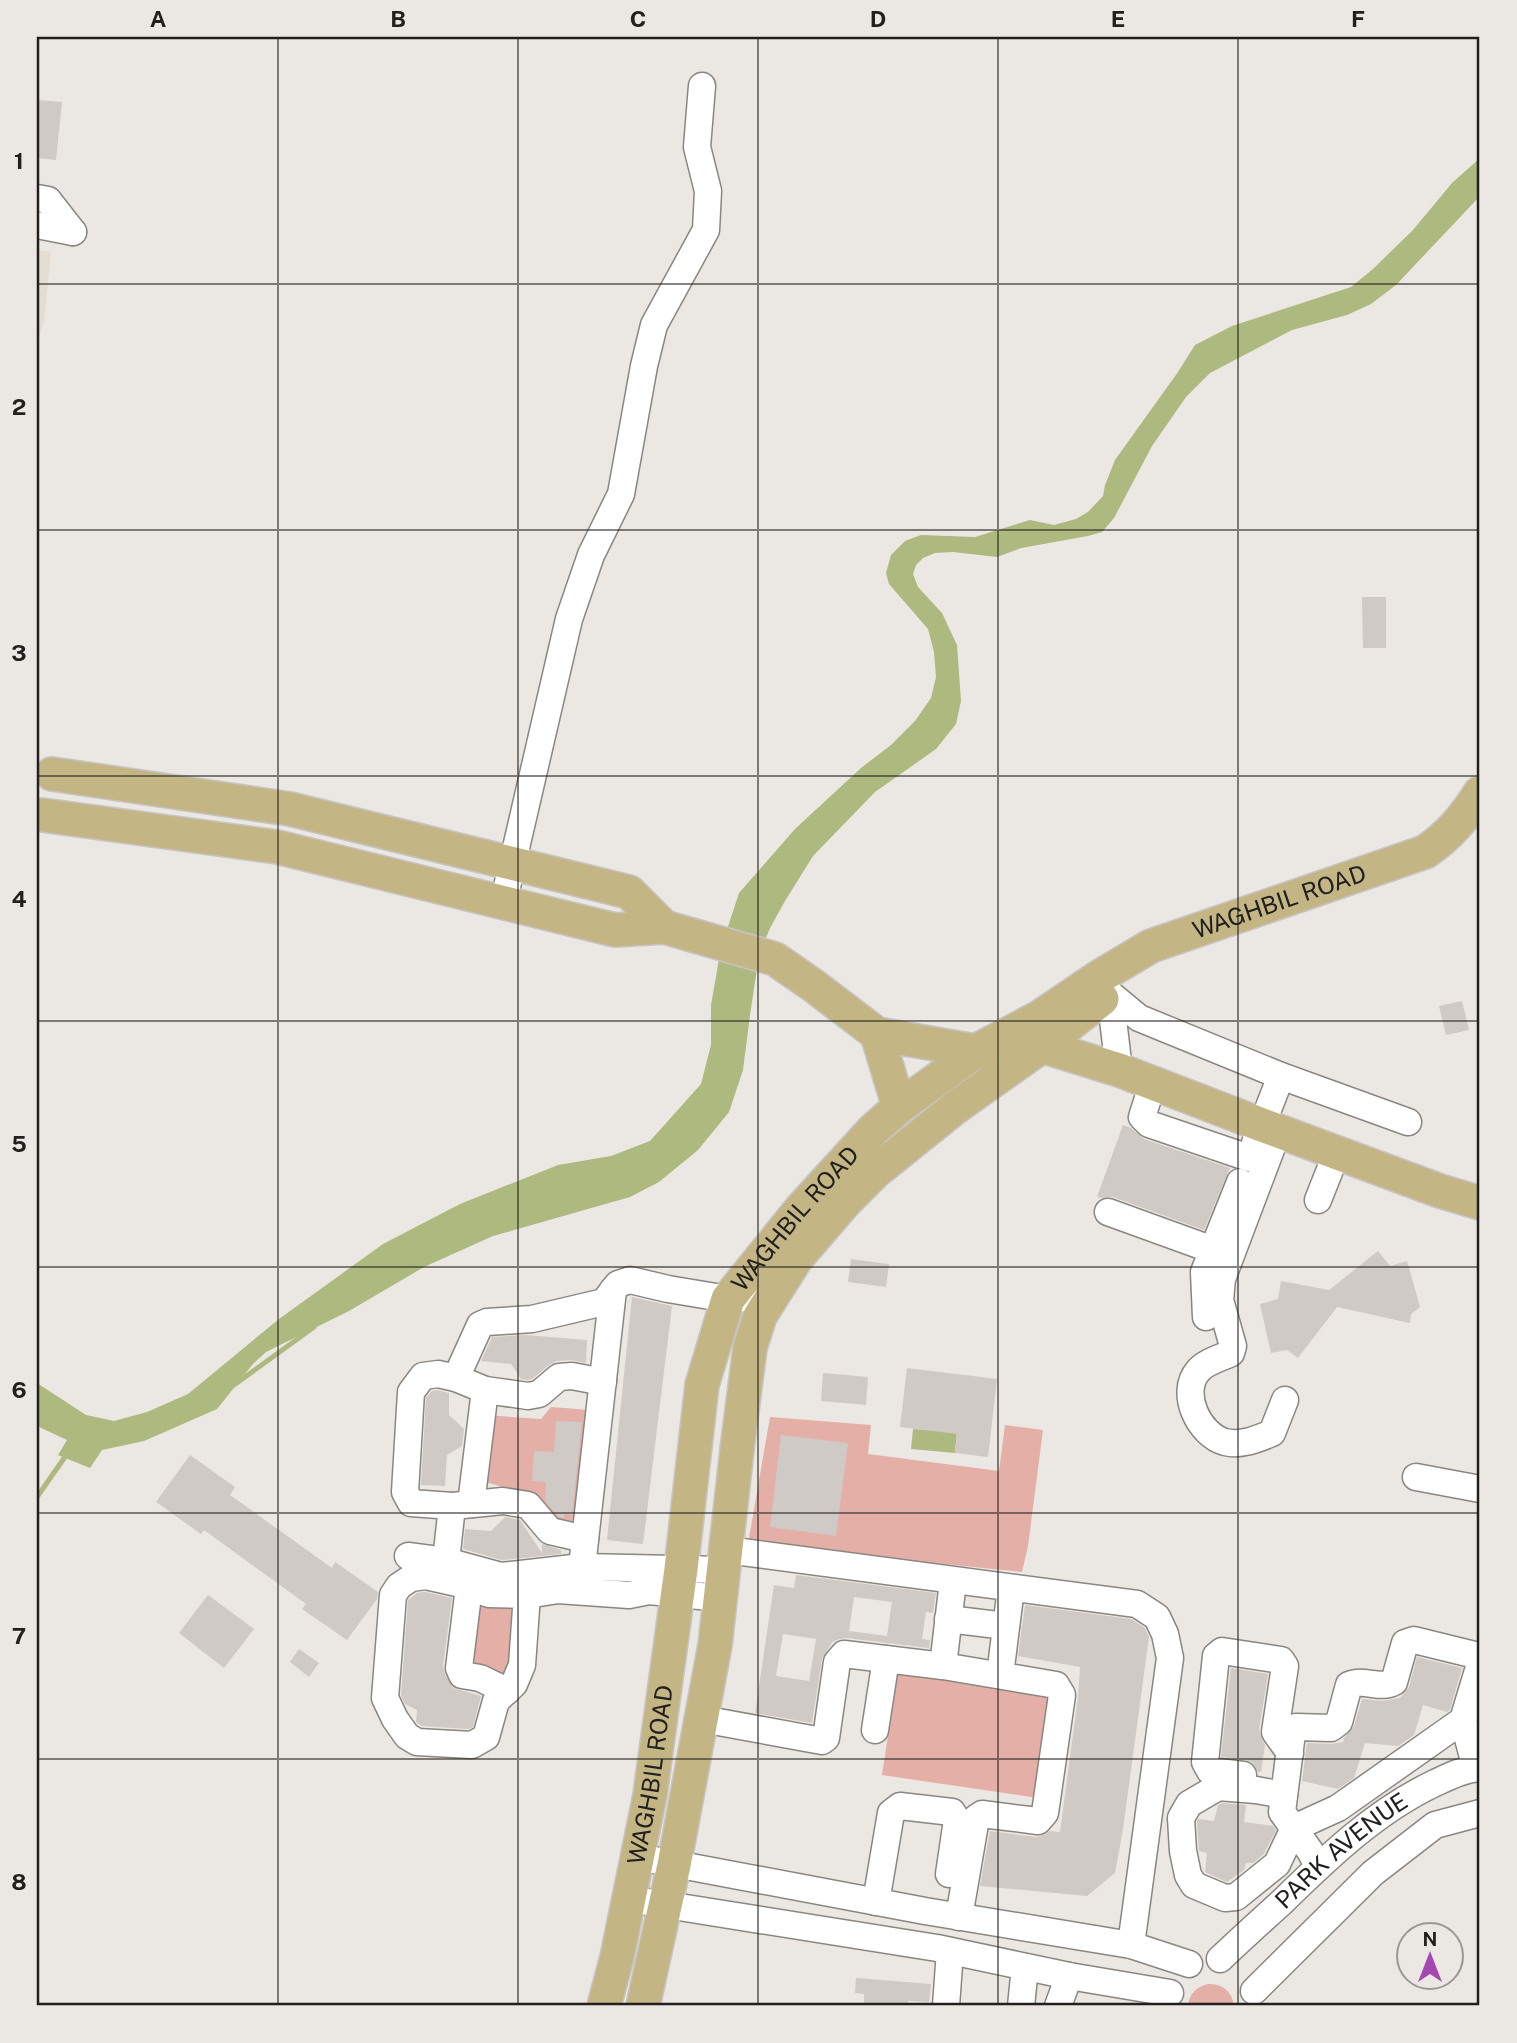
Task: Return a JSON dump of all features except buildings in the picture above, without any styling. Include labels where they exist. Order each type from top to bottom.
[{"type":"main road","points":[[44,768],[290,809],[629,892],[664,927]]},
{"type":"main road","points":[[39,816],[49,810],[57,792],[56,783],[44,768]]},
{"type":"main road","points":[[39,816],[277,847],[615,930],[664,927],[775,959],[877,1034],[976,1051],[1031,1054],[1119,1070],[1440,1191],[1480,1203]]},
{"type":"main road","name":"WAGHBIL ROAD","points":[[604,2006],[650,1796],[702,1385],[728,1299],[800,1210],[873,1130],[893,1112],[976,1051],[1104,986],[1159,965],[1188,943],[1220,941],[1312,912],[1361,884],[1411,881],[1420,865],[1437,870],[1475,820]]},
{"type":"main road","name":"WAGHBIL ROAD","points":[[643,2006],[666,1906],[715,1645],[750,1348],[760,1315],[796,1259],[875,1172],[956,1107],[1031,1054],[1104,986]]},
{"type":"main road","points":[[877,1034],[893,1112],[909,1145]]},
{"type":"main road","points":[[650,1796],[686,1801]]},
{"type":"street","points":[[503,904],[569,619],[591,555],[621,494],[653,325],[706,230],[708,191],[696,147],[702,86]]},
{"type":"street","points":[[37,225],[73,232],[42,199]]},
{"type":"street","points":[[1104,986],[1119,1070]]},
{"type":"street","points":[[1104,986],[1139,1018],[1281,1076],[1408,1122]]},
{"type":"street","points":[[1281,1076],[1270,1128],[1222,1279],[1220,1300],[1233,1346],[1231,1353],[1200,1368],[1195,1375],[1192,1405],[1199,1423],[1210,1435],[1224,1442],[1243,1444],[1272,1433],[1285,1400]]},
{"type":"street","points":[[1153,1083],[1142,1117],[1149,1124],[1250,1158]]},
{"type":"street","points":[[1206,1317],[1203,1272],[1250,1158],[1270,1128]]},
{"type":"street","points":[[1318,1200],[1337,1152]]},
{"type":"street","points":[[1108,1212],[1213,1250]]},
{"type":"street","points":[[456,1378],[480,1325],[487,1322],[532,1320],[604,1302],[618,1284],[630,1280],[728,1299],[772,1297]]},
{"type":"street","points":[[582,1567],[612,1290]]},
{"type":"street","points":[[585,1539],[550,1531],[528,1505],[503,1501],[461,1505],[411,1503],[405,1492],[411,1392],[423,1376],[438,1374],[485,1390],[528,1396],[539,1394],[559,1377],[572,1376],[603,1382]]},
{"type":"street","points":[[446,1561],[461,1505],[485,1390]]},
{"type":"street","points":[[1416,1477],[1480,1489]]},
{"type":"street","points":[[408,1556],[446,1561],[500,1576],[582,1567],[679,1582]]},
{"type":"street","points":[[527,1595],[522,1665],[514,1684],[496,1701],[486,1737],[472,1745],[417,1742],[407,1736],[385,1698],[393,1595],[399,1586],[411,1578],[426,1576],[489,1594],[527,1595],[558,1590],[628,1595],[723,1573],[953,1581],[1137,1604],[1157,1617],[1165,1634],[1170,1658],[1131,1945]]},
{"type":"street","points":[[943,1666],[953,1581]]},
{"type":"street","points":[[469,1587],[459,1668],[462,1675],[480,1678],[507,1691]]},
{"type":"street","points":[[1000,1675],[1011,1588]]},
{"type":"street","points":[[948,1619],[1006,1626]]},
{"type":"street","points":[[1318,1867],[1282,1812],[1292,1733],[1296,1727],[1331,1728],[1339,1722],[1349,1685],[1357,1681],[1388,1685],[1394,1682],[1405,1643],[1414,1640],[1475,1655],[1480,1663],[1463,1720],[1478,1768]]},
{"type":"street","points":[[1285,1789],[1210,1771],[1205,1762],[1216,1656],[1222,1651],[1281,1660],[1285,1666],[1275,1732],[1290,1753]]},
{"type":"street","points":[[702,1719],[822,1741],[826,1738],[837,1662],[844,1654],[943,1666],[1056,1685],[1062,1695],[1045,1813],[1038,1821],[982,1814],[976,1818],[942,1914],[920,1946]]},
{"type":"street","points":[[875,1730],[886,1659]]},
{"type":"street","points":[[1285,1789],[1218,1787],[1189,1804],[1181,1818],[1188,1875],[1194,1885],[1225,1898],[1236,1897],[1277,1864],[1294,1829],[1338,1808],[1463,1720]]},
{"type":"street","name":"PARK AVENUE","points":[[1220,1959],[1358,1832],[1429,1786],[1462,1771],[1478,1768]]},
{"type":"street","points":[[876,1902],[891,1814],[900,1807],[952,1812],[957,1820],[942,1914]]},
{"type":"street","name":"PARK AVENUE","points":[[1254,1998],[1373,1873],[1435,1825],[1480,1813]]},
{"type":"street","points":[[638,1857],[942,1914],[1131,1945],[1189,1965]]},
{"type":"street","points":[[840,1933],[845,1896]]},
{"type":"street","points":[[629,1899],[950,1951],[1170,1999],[1180,1972],[1189,1965],[1209,1958],[1220,1959],[1230,1962],[1245,1973],[1254,1998]]},
{"type":"street","points":[[946,2006],[950,1951]]},
{"type":"street","points":[[1021,2006],[1025,1967]]},
{"type":"street","points":[[1058,2006],[1069,1976]]},
{"type":"shaded area","points":[[1480,158],[1480,196],[1396,285],[1371,304],[1347,315],[1292,330],[1210,373],[1186,397],[1152,446],[1114,518],[1102,532],[1021,548],[997,557],[953,552],[935,553],[923,558],[916,565],[913,574],[918,587],[942,613],[957,645],[961,701],[956,724],[936,749],[875,792],[813,856],[785,901],[759,955],[743,1070],[729,1112],[698,1150],[659,1182],[630,1197],[493,1236],[424,1267],[349,1311],[266,1352],[217,1409],[144,1441],[102,1450],[90,1468],[58,1455],[67,1440],[37,1426],[37,1383],[86,1415],[114,1421],[147,1412],[188,1394],[279,1319],[383,1244],[460,1204],[558,1165],[611,1156],[650,1141],[701,1084],[711,1045],[711,1005],[721,948],[739,893],[795,829],[861,768],[891,745],[915,721],[931,698],[936,677],[934,652],[928,629],[889,584],[886,573],[891,555],[905,541],[921,535],[975,537],[1030,520],[1054,525],[1076,519],[1088,512],[1103,496],[1115,460],[1195,345],[1232,326],[1351,287],[1413,230],[1452,183]]},
{"type":"shaded area","points":[[37,250],[51,252],[44,321],[37,343]]},
{"type":"shaded area","points":[[551,1407],[590,1410],[580,1522],[541,1517],[516,1491],[486,1482],[485,1415],[541,1419]]},
{"type":"shaded area","points":[[959,1409],[955,1453],[911,1449],[913,1429],[930,1430]]},
{"type":"shaded area","points":[[770,1417],[871,1425],[868,1454],[999,1471],[1005,1425],[1043,1430],[1028,1546],[1022,1572],[748,1544]]},
{"type":"shaded area","points":[[474,1603],[521,1608],[513,1675],[467,1670]]},
{"type":"shaded area","points":[[898,1670],[1054,1694],[1038,1798],[882,1775]]},
{"type":"shaded area","points":[[1208,1984],[1226,1989],[1234,2006],[1188,2006],[1194,1992]]},
{"type":"waterway","points":[[234,1385],[314,1327]]},
{"type":"waterway","points":[[37,1497],[67,1454]]}]
